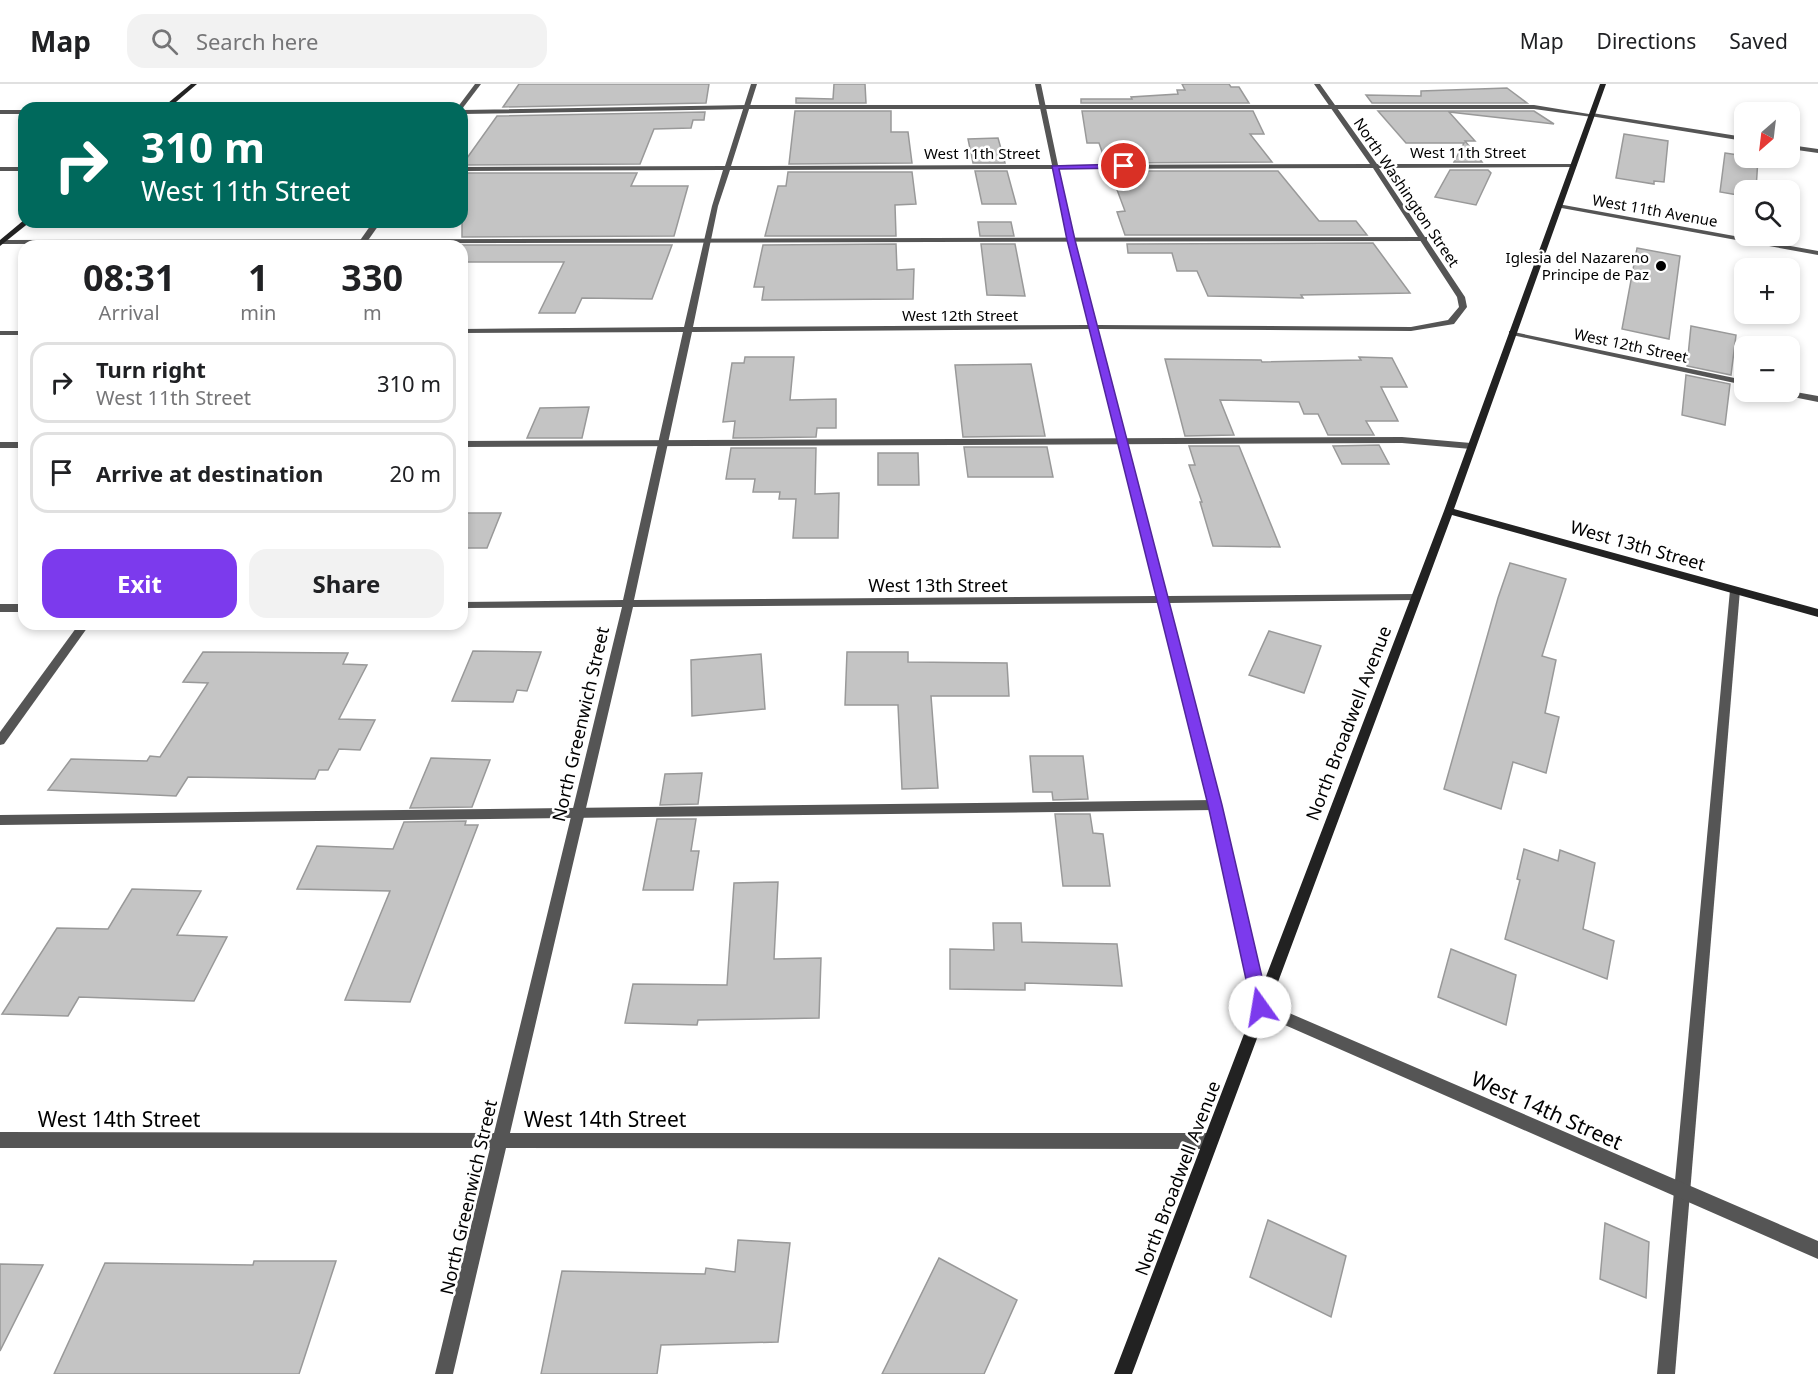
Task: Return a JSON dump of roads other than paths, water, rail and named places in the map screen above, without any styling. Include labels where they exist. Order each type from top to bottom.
[{"type":"main road","points":[[172,102],[194,84]]},
{"type":"main road","name":"North Broadwell Avenue","points":[[1123,1374],[1449,511],[1603,84]]},
{"type":"main road","points":[[1,243],[19,228]]},
{"type":"main road","name":"West 13th Street","points":[[1449,511],[1818,613]]},
{"type":"street","points":[[466,102],[478,84]]},
{"type":"street","name":"North Greenwich Street","points":[[444,1374],[628,604],[707,241],[727,167],[754,84]]},
{"type":"street","points":[[1038,84],[1071,240],[1215,805],[1260,1007]]},
{"type":"street","name":"North Washington Street","points":[[1317,84],[1376,166],[1461,297],[1463,307],[1456,318]]},
{"type":"street","points":[[468,110],[747,107],[1534,107],[1734,137]]},
{"type":"street","points":[[0,112],[18,112]]},
{"type":"street","points":[[1800,148],[1818,151]]},
{"type":"street","name":"West 11th Street","points":[[468,169],[1574,165]]},
{"type":"street","points":[[0,169],[18,169]]},
{"type":"street","name":"West 11th Avenue","points":[[1558,206],[1818,253]]},
{"type":"street","points":[[468,243],[1424,239]]},
{"type":"street","points":[[1,243],[18,243]]},
{"type":"street","name":"West 12th Street","points":[[468,331],[1093,327],[1411,329],[1451,322],[1456,318]]},
{"type":"street","points":[[0,333],[18,333]]},
{"type":"street","name":"West 12th Street","points":[[1512,333],[1734,381]]},
{"type":"street","points":[[1800,395],[1818,399]]},
{"type":"street","points":[[468,444],[1402,440],[1471,446]]},
{"type":"street","points":[[0,445],[18,445]]},
{"type":"street","points":[[1666,1374],[1735,590]]},
{"type":"street","name":"West 13th Street","points":[[468,605],[1415,597]]},
{"type":"street","points":[[0,608],[18,608]]},
{"type":"street","points":[[0,741],[81,630]]},
{"type":"street","points":[[0,820],[1215,805]]},
{"type":"street","name":"West 14th Street","points":[[1260,1007],[1818,1250]]},
{"type":"street","name":"West 14th Street","points":[[0,1140],[1210,1141]]},
{"type":"place","name":"Iglesia del Nazareno Principe de Paz","points":[[1661,266]]}]
